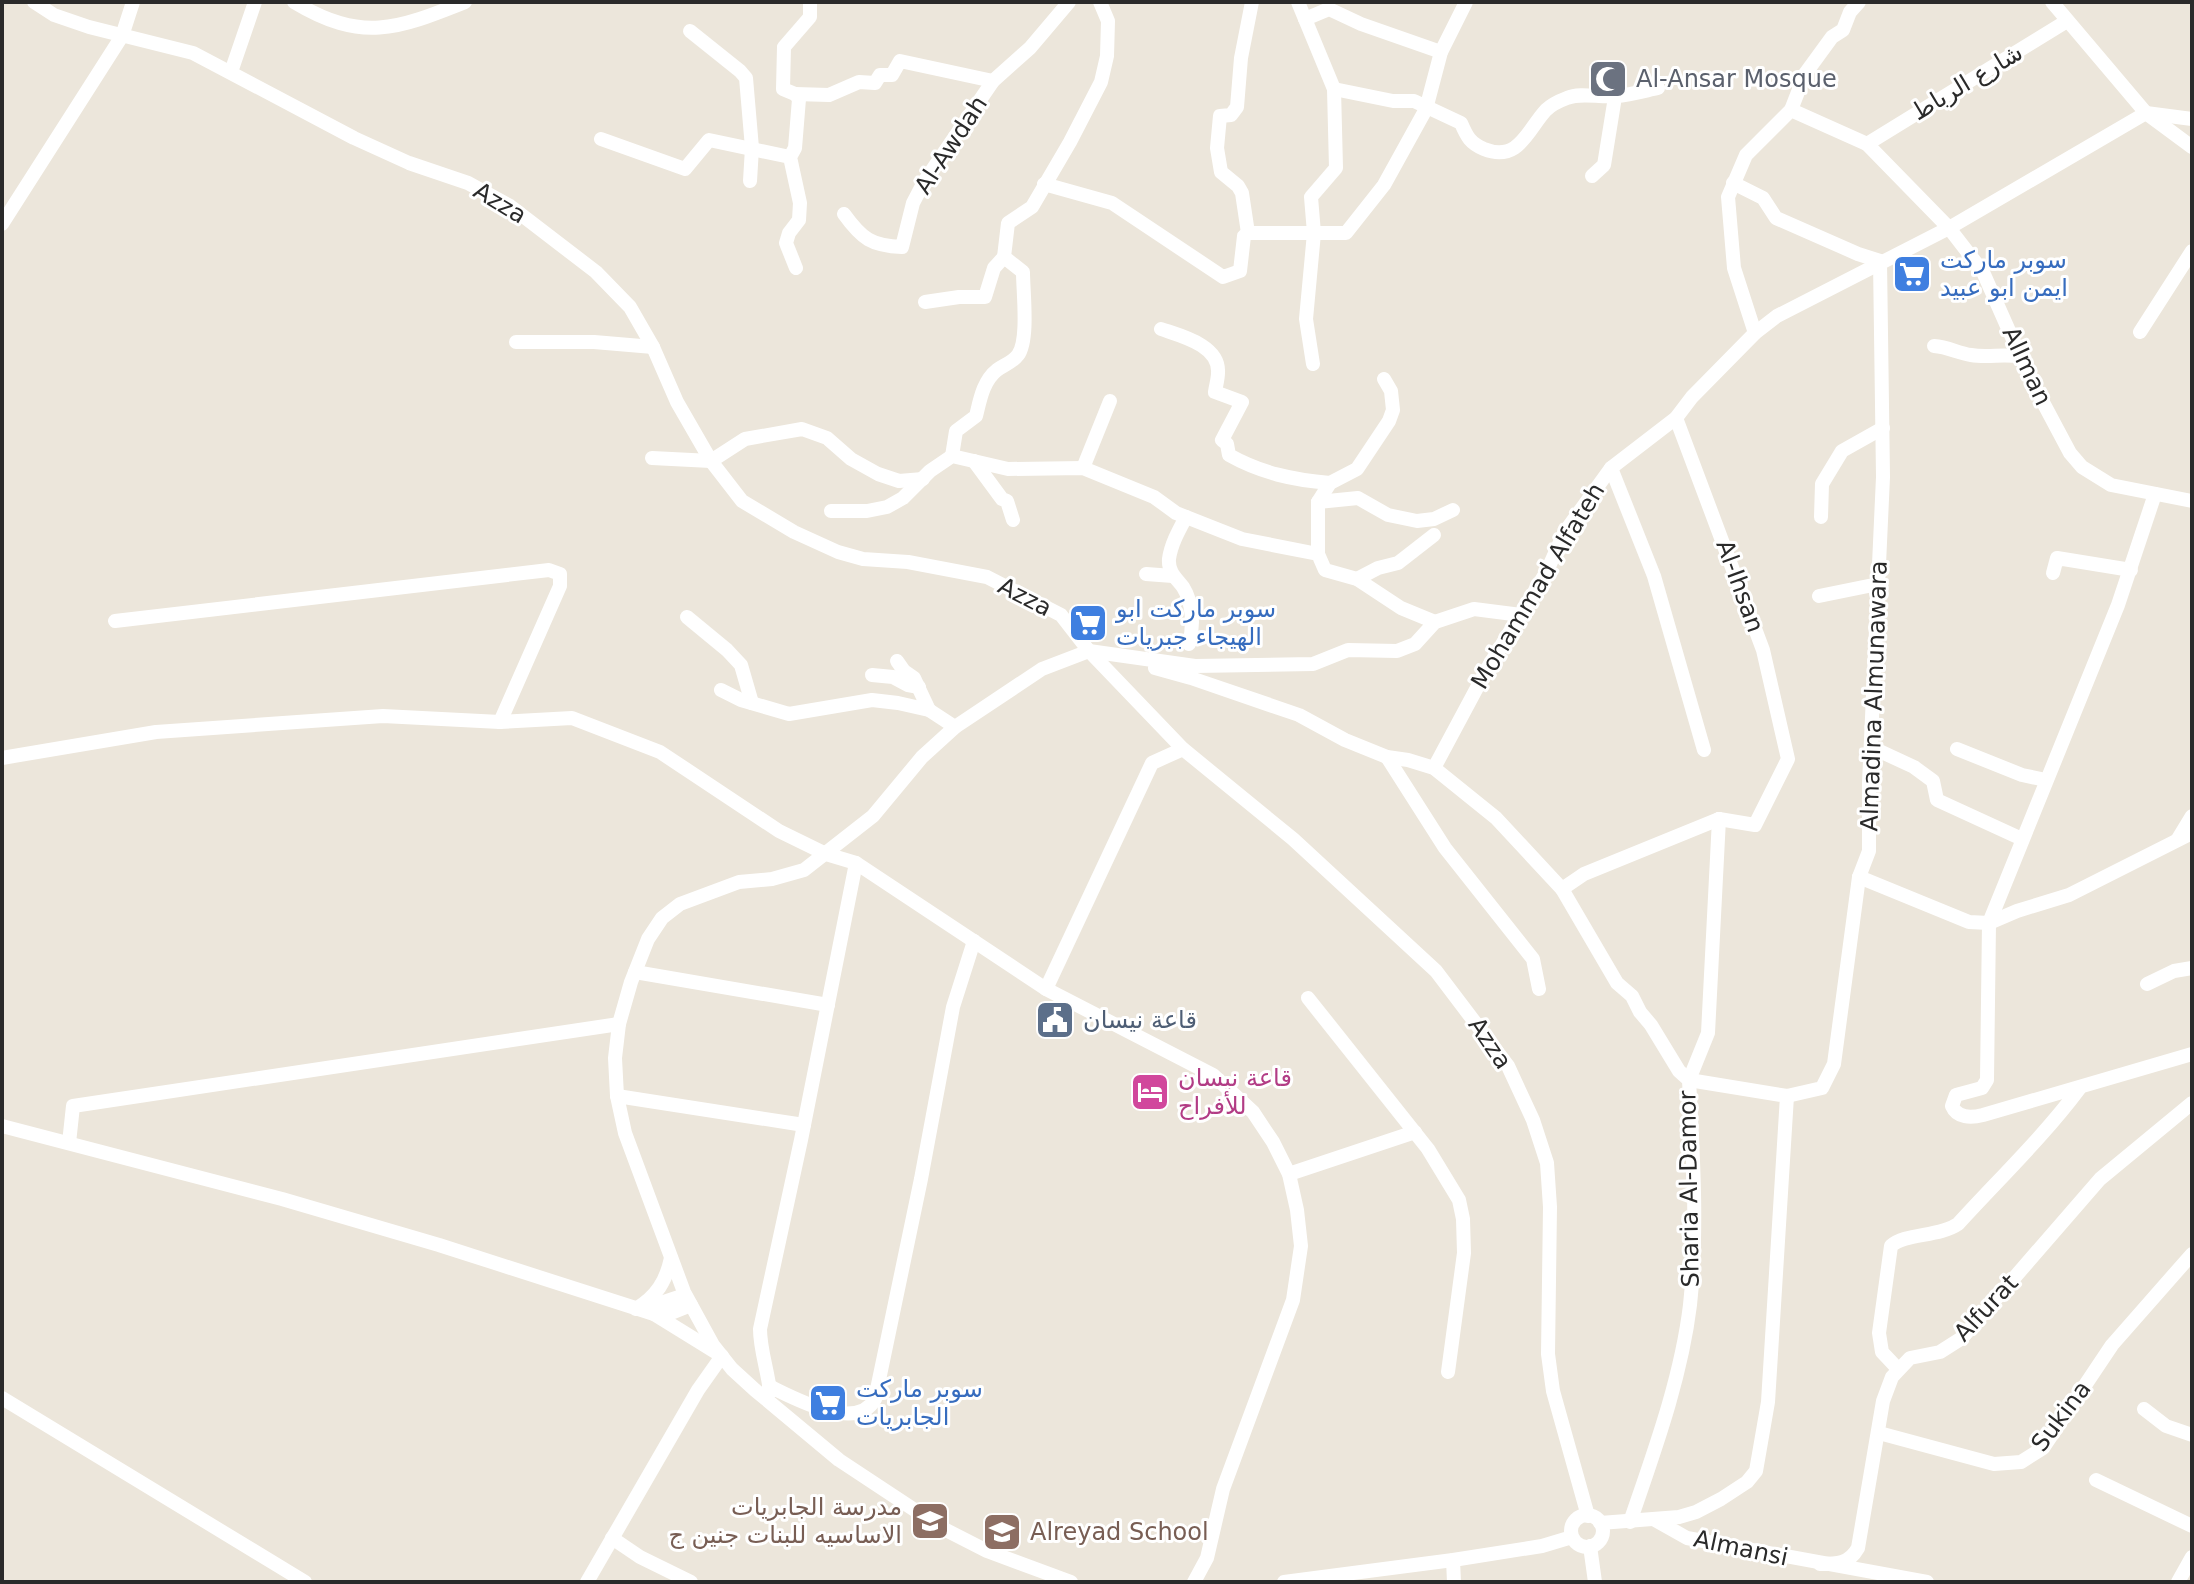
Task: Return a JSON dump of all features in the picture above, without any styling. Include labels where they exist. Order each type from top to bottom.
[{"type":"street","name":"Azza","points":[[34,2],[54,15],[193,53],[354,138],[409,163],[468,183],[510,206],[596,272],[630,307],[653,347],[677,402],[711,461],[742,501],[794,532],[838,552],[863,559],[908,562],[987,577],[1061,615],[1089,651],[1183,749],[1293,839],[1436,971],[1508,1066],[1533,1120],[1547,1163],[1550,1207],[1548,1354],[1553,1391],[1594,1520]]},
{"type":"street","points":[[2,224],[122,36],[133,2]]},
{"type":"street","points":[[231,72],[255,2]]},
{"type":"street","points":[[294,2],[324,19],[378,30],[399,26],[465,2]]},
{"type":"street","points":[[810,2],[810,17],[784,47],[783,89],[795,94],[829,95],[859,82],[875,83],[880,75],[892,75],[900,61],[993,81]]},
{"type":"street","name":"Al-Awdah","points":[[844,214],[857,233],[879,246],[902,247],[918,193],[993,81],[1030,48],[1069,2]]},
{"type":"street","points":[[925,302],[985,297],[994,268],[1004,257],[1008,223],[1032,207],[1101,82],[1107,56],[1108,21],[1100,2]]},
{"type":"street","points":[[1248,233],[1242,193],[1221,172],[1217,148],[1220,116],[1231,115],[1237,107],[1241,58],[1252,2]]},
{"type":"street","points":[[1298,2],[1334,89],[1336,168],[1311,197],[1314,233],[1306,319],[1313,364]]},
{"type":"street","points":[[1044,184],[1112,203],[1223,277],[1240,271],[1244,236],[1248,233],[1346,233],[1384,185],[1426,109],[1441,52],[1466,2]]},
{"type":"street","points":[[1755,333],[1734,268],[1728,197],[1746,155],[1791,110],[1805,74],[1832,37],[1843,30],[1850,12],[1859,2]]},
{"type":"street","points":[[2052,2],[2146,113],[2192,147]]},
{"type":"street","points":[[1305,19],[1329,9],[1361,24],[1441,52]]},
{"type":"street","name":"شارع الرباط","points":[[1867,144],[2067,21]]},
{"type":"street","points":[[690,31],[746,78],[752,148],[750,181]]},
{"type":"street","points":[[1334,89],[1393,101],[1414,101],[1461,123],[1468,140],[1490,151],[1509,150],[1531,133],[1548,107],[1570,96],[1615,97],[1658,88]]},
{"type":"street","points":[[795,94],[799,99],[797,128],[790,157],[800,203],[799,220],[786,243],[796,268]]},
{"type":"street","points":[[1592,176],[1604,165],[1615,97]]},
{"type":"street","name":"AlIman","points":[[1791,110],[1867,144],[1949,228],[1983,272],[2029,376],[2070,453],[2082,467],[2111,485],[2192,501]]},
{"type":"street","points":[[2146,113],[2192,119]]},
{"type":"street","name":"Mohammad Alfateh","points":[[1434,768],[1487,669],[1547,571],[1564,533],[1611,468],[1676,418],[1692,397],[1755,333],[1777,316],[1949,228],[2146,113]]},
{"type":"street","points":[[601,139],[685,169],[709,140],[790,157]]},
{"type":"street","points":[[1733,183],[1763,198],[1776,218],[1880,261]]},
{"type":"street","points":[[2140,332],[2192,251]]},
{"type":"street","points":[[831,511],[867,511],[887,507],[903,498],[930,471],[952,456],[956,432],[976,416],[980,397],[992,376],[1020,352],[1024,334],[1023,272],[1004,257]]},
{"type":"street","name":"Almadina Almunawara","points":[[1787,1096],[1821,1090],[1832,1073],[1859,877],[1869,851],[1883,428],[1880,261]]},
{"type":"street","points":[[1161,329],[1201,345],[1211,353],[1219,370],[1215,392],[1242,402],[1222,440],[1227,444],[1229,455],[1264,472],[1330,483]]},
{"type":"street","points":[[516,342],[594,342],[653,347]]},
{"type":"street","points":[[1934,346],[1950,347],[1968,355],[2009,354],[2022,357]]},
{"type":"street","points":[[1384,379],[1391,391],[1393,410],[1389,421],[1357,469],[1330,483],[1318,502],[1318,554],[1325,570],[1357,579],[1401,608],[1435,622]]},
{"type":"street","points":[[1083,468],[1110,401]]},
{"type":"street","name":"Al-Ihsan","points":[[1676,418],[1763,650],[1788,759],[1755,825],[1719,819]]},
{"type":"street","points":[[1821,517],[1822,484],[1842,451],[1883,428]]},
{"type":"street","points":[[652,458],[711,461],[745,439],[802,429],[827,438],[851,459],[878,474],[899,481],[924,479]]},
{"type":"street","points":[[952,456],[1008,469],[1083,468],[1154,497],[1186,517],[1242,539],[1318,554]]},
{"type":"street","points":[[974,461],[1002,499],[1007,501],[1013,520]]},
{"type":"street","points":[[1611,468],[1654,576],[1704,750]]},
{"type":"street","points":[[2155,494],[2131,570],[1989,923],[1987,1080],[1982,1088],[1956,1095],[1952,1102],[1953,1109],[1963,1115],[1979,1116],[2192,1054]]},
{"type":"street","points":[[1318,502],[1358,498],[1388,515],[1417,521],[1434,519],[1453,510]]},
{"type":"street","points":[[1186,517],[1174,541],[1169,561],[1173,576],[1190,604],[1192,621],[1189,644]]},
{"type":"street","points":[[1357,579],[1378,568],[1398,563],[1434,535]]},
{"type":"street","points":[[2053,573],[2057,558],[2131,570]]},
{"type":"street","points":[[115,621],[549,570],[560,574],[560,586],[500,722]]},
{"type":"street","points":[[1146,574],[1173,576]]},
{"type":"street","points":[[1819,596],[1878,584]]},
{"type":"street","points":[[722,1356],[688,1300],[671,1258],[625,1133],[617,1096],[615,1058],[619,1024],[648,939],[662,918],[680,904],[739,882],[772,879],[804,870],[873,816],[922,757],[955,727],[1042,669],[1089,651],[1195,666],[1313,664],[1348,650],[1397,651],[1415,644],[1435,622],[1474,609],[1521,615]]},
{"type":"street","points":[[687,617],[741,665],[752,703]]},
{"type":"street","name":"Sharia Al-Damor","points":[[1089,651],[1191,678],[1299,715],[1345,740],[1387,757],[1434,768],[1496,818],[1562,889],[1617,983],[1632,996],[1679,1071],[1689,1080],[1693,1149],[1689,1308],[1675,1379],[1630,1522]]},
{"type":"street","points":[[897,661],[919,687],[929,710]]},
{"type":"street","points":[[872,675],[893,677],[919,687]]},
{"type":"street","points":[[721,690],[789,714],[872,700],[929,710],[955,727]]},
{"type":"street","points":[[2,758],[156,732],[383,716],[500,722],[572,718],[660,752],[779,831],[826,854],[856,863],[1046,989],[1213,1075],[1253,1112],[1273,1142],[1289,1174],[1301,1246],[1293,1300],[1223,1489],[1207,1558],[1194,1582]]},
{"type":"street","points":[[1871,747],[1914,767],[1933,781],[1937,800],[2022,839]]},
{"type":"street","points":[[1046,989],[1152,763],[1183,749]]},
{"type":"street","points":[[1957,749],[2022,775],[2046,780]]},
{"type":"street","points":[[1387,757],[1445,848],[1533,959],[1539,989]]},
{"type":"street","points":[[1859,877],[1969,922],[1989,923],[2069,895],[2185,836],[2192,816]]},
{"type":"street","points":[[1562,889],[1584,874],[1719,819],[1708,1033],[1689,1080],[1787,1096],[1768,1402],[1758,1465],[1747,1482],[1721,1499],[1679,1517],[1630,1522],[1594,1520],[1574,1522],[1572,1537],[1579,1545],[1590,1546],[1601,1538],[1594,1520]]},
{"type":"street","points":[[772,1404],[760,1329],[856,863]]},
{"type":"street","points":[[769,1386],[805,1404],[841,1413],[863,1413],[875,1399],[953,1007],[974,941]]},
{"type":"street","points":[[2147,984],[2174,971],[2192,968]]},
{"type":"street","points":[[635,972],[828,1005]]},
{"type":"street","points":[[1308,998],[1415,1132],[1459,1200],[1464,1253],[1448,1372]]},
{"type":"street","points":[[69,1143],[73,1106],[619,1024]]},
{"type":"street","points":[[1820,1564],[1843,1563],[1858,1548],[1883,1401],[1898,1369],[1882,1352],[1879,1333],[1891,1246],[1901,1240],[1941,1233],[1958,1224],[2024,1151],[2052,1125],[2080,1088]]},
{"type":"street","points":[[617,1096],[804,1125]]},
{"type":"street","name":"Alfurat","points":[[1898,1369],[1910,1358],[1940,1352],[1962,1338],[2100,1179],[2192,1103]]},
{"type":"street","points":[[2,1126],[297,1203],[644,1311],[722,1356],[772,1404],[839,1460],[942,1528],[987,1551],[1071,1582]]},
{"type":"street","points":[[1289,1174],[1415,1132]]},
{"type":"street","name":"Sukina","points":[[1879,1433],[1994,1464],[2012,1464],[2029,1459],[2047,1443],[2112,1345],[2192,1254]]},
{"type":"street","points":[[644,1311],[648,1301],[663,1284],[671,1258]]},
{"type":"street","points":[[644,1311],[671,1313],[688,1300]]},
{"type":"street","points":[[587,1582],[698,1390],[722,1356]]},
{"type":"street","points":[[2,1398],[305,1582]]},
{"type":"street","points":[[2144,1409],[2166,1426],[2192,1435]]},
{"type":"street","points":[[2096,1480],[2192,1526]]},
{"type":"street","name":"Almansi","points":[[1654,1520],[1687,1538],[1927,1582]]},
{"type":"street","points":[[1284,1582],[1453,1560],[1542,1546],[1572,1537]]},
{"type":"street","points":[[612,1538],[640,1557],[691,1582]]},
{"type":"street","points":[[1590,1546],[1595,1582]]},
{"type":"street","points":[[2178,1582],[2192,1557]]},
{"type":"street","points":[[1453,1560],[1454,1582]]},
{"type":"place","name":"Al-Ansar Mosque","points":[[1608,79]]},
{"type":"place","name":"سوبر ماركت ايمن ابو عبيد","points":[[1912,274]]},
{"type":"place","name":"سوبر ماركت ابو الهيجاء جبريات","points":[[1088,623]]},
{"type":"place","name":"قاعة نيسان","points":[[1055,1020]]},
{"type":"place","name":"قاعة نيسان للأفراح","points":[[1150,1092]]},
{"type":"place","name":"سوبر ماركت الجابريات","points":[[828,1403]]},
{"type":"place","name":"مدرسة الجابريات الاساسيه للبنات جنين ج","points":[[930,1521]]},
{"type":"place","name":"Alreyad School","points":[[1002,1532]]}]
